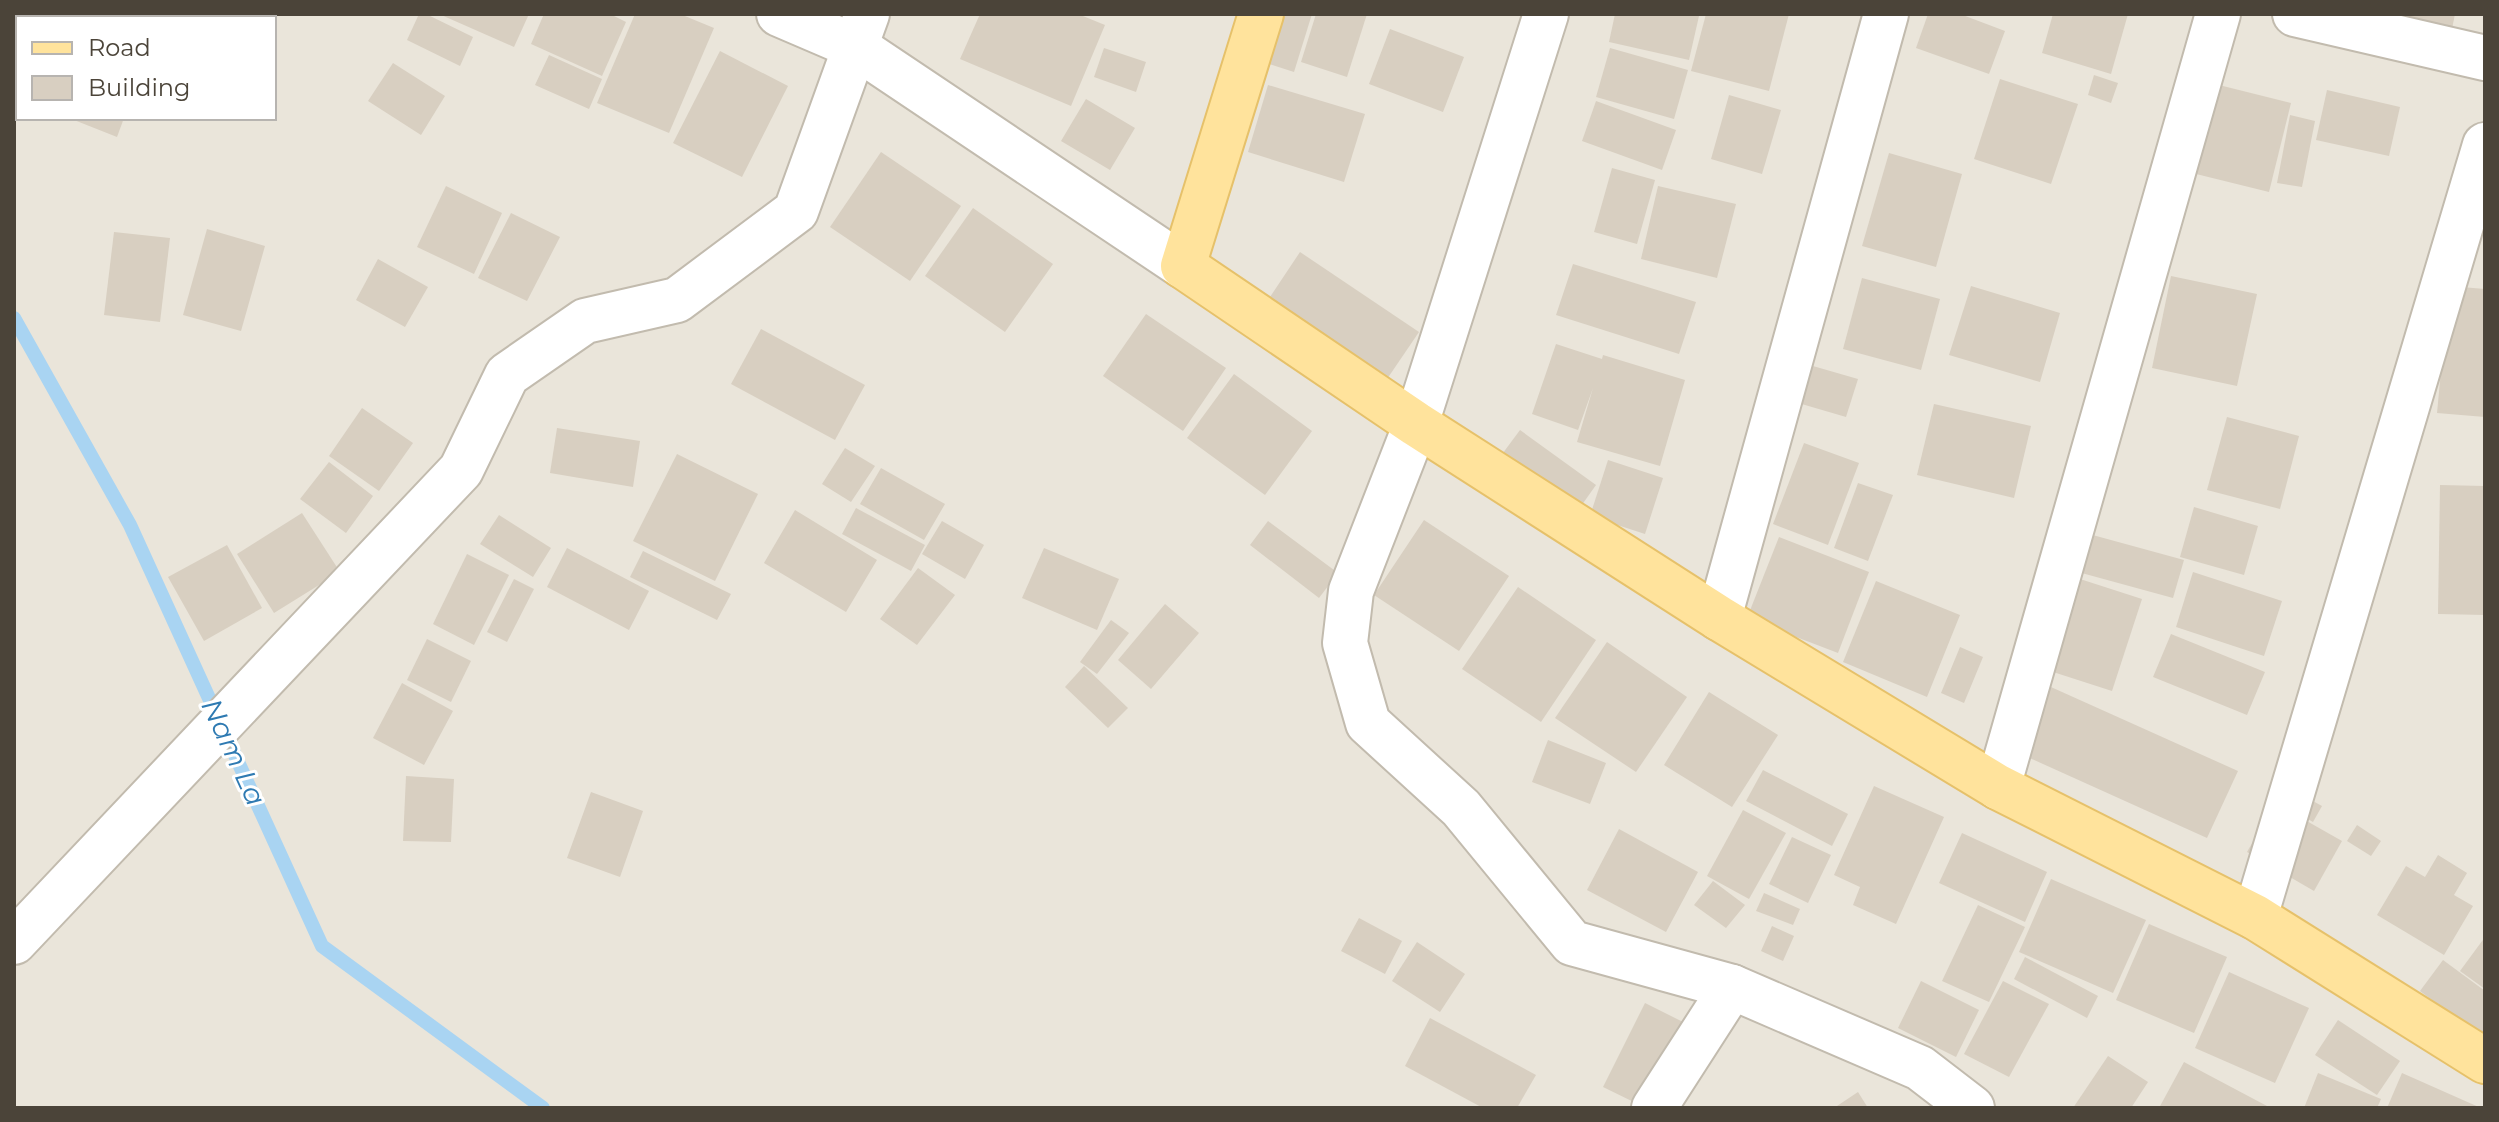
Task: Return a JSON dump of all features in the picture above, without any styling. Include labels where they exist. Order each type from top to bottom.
[{"type":"main road","points":[[1261,14],[1183,266],[1416,424],[1719,618],[1998,787],[2255,917],[2485,1061]]},
{"type":"street","points":[[779,14],[862,30],[1183,266]]},
{"type":"street","points":[[1546,14],[1416,424],[1351,591],[1345,643],[1368,723],[1461,808],[1572,943],[1732,987],[1920,1068],[1972,1108]]},
{"type":"street","points":[[1719,618],[1886,14]]},
{"type":"street","points":[[1998,787],[2218,14]]},
{"type":"street","points":[[2295,14],[2485,58]]},
{"type":"street","points":[[14,942],[461,470],[507,375],[585,321],[677,300],[796,211],[862,30]]},
{"type":"street","points":[[2255,917],[2485,145]]},
{"type":"street","points":[[1654,1108],[1732,987]]},
{"type":"shaded area","points":[[14,14],[2485,14],[2485,1108],[14,1108]]},
{"type":"building","points":[[179,14],[252,14],[251,16]]},
{"type":"building","points":[[419,14],[426,14],[473,37],[460,66],[407,40]]},
{"type":"building","points":[[439,14],[529,14],[514,47]]},
{"type":"building","points":[[544,14],[610,14],[626,22],[602,76],[531,44]]},
{"type":"building","points":[[635,14],[680,14],[714,28],[669,133],[597,103]]},
{"type":"building","points":[[980,14],[1078,14],[1105,25],[1071,106],[960,59]]},
{"type":"building","points":[[1275,14],[1312,14],[1294,72],[1260,61]]},
{"type":"building","points":[[1316,14],[1367,14],[1347,77],[1301,62]]},
{"type":"building","points":[[1615,14],[1699,16],[1689,60],[1609,42]]},
{"type":"building","points":[[1706,14],[1789,14],[1769,91],[1691,71]]},
{"type":"building","points":[[1928,14],[1960,14],[2005,31],[1989,74],[1916,48]]},
{"type":"building","points":[[2053,14],[2128,14],[2111,74],[2042,53]]},
{"type":"building","points":[[2370,14],[2455,14],[2451,34]]},
{"type":"building","points":[[1390,29],[1464,57],[1443,112],[1369,84]]},
{"type":"building","points":[[1104,48],[1146,62],[1136,92],[1094,77]]},
{"type":"building","points":[[1610,48],[1688,70],[1674,119],[1596,97]]},
{"type":"building","points":[[720,51],[788,86],[742,177],[673,143]]},
{"type":"building","points":[[549,55],[602,79],[589,109],[535,85]]},
{"type":"building","points":[[393,63],[445,96],[421,135],[368,101]]},
{"type":"building","points":[[2094,75],[2118,83],[2111,103],[2088,95]]},
{"type":"building","points":[[2000,79],[2078,104],[2051,184],[1974,159]]},
{"type":"building","points":[[2207,82],[2291,103],[2269,192],[2184,171]]},
{"type":"building","points":[[1268,85],[1365,114],[1344,182],[1248,152]]},
{"type":"building","points":[[2327,90],[2400,107],[2389,156],[2316,140]]},
{"type":"building","points":[[1729,95],[1781,110],[1762,174],[1711,159]]},
{"type":"building","points":[[1086,99],[1135,128],[1110,170],[1061,141]]},
{"type":"building","points":[[1596,101],[1676,130],[1662,170],[1582,141]]},
{"type":"building","points":[[2290,115],[2315,121],[2302,187],[2277,183]]},
{"type":"building","points":[[74,120],[123,120],[117,137]]},
{"type":"building","points":[[881,152],[961,206],[910,281],[830,227]]},
{"type":"building","points":[[1889,153],[1962,174],[1936,267],[1862,246]]},
{"type":"building","points":[[1612,168],[1655,180],[1637,244],[1594,232]]},
{"type":"building","points":[[446,186],[502,213],[474,274],[417,247]]},
{"type":"building","points":[[1658,186],[1736,204],[1717,278],[1641,259]]},
{"type":"building","points":[[973,208],[1053,264],[1005,332],[925,276]]},
{"type":"building","points":[[511,213],[560,237],[527,301],[478,278]]},
{"type":"building","points":[[207,229],[265,246],[241,331],[183,315]]},
{"type":"building","points":[[114,232],[170,238],[160,322],[104,315]]},
{"type":"building","points":[[1300,252],[1419,332],[1385,382],[1266,303]]},
{"type":"building","points":[[378,259],[428,287],[405,327],[356,300]]},
{"type":"building","points":[[1573,264],[1696,302],[1679,354],[1556,315]]},
{"type":"building","points":[[2171,276],[2257,294],[2237,386],[2152,368]]},
{"type":"building","points":[[1862,278],[1940,299],[1921,370],[1843,349]]},
{"type":"building","points":[[1971,286],[2060,313],[2040,382],[1949,355]]},
{"type":"building","points":[[2449,286],[2485,289],[2485,417],[2437,413]]},
{"type":"building","points":[[1146,314],[1226,368],[1183,431],[1103,376]]},
{"type":"building","points":[[761,329],[865,385],[835,440],[731,384]]},
{"type":"building","points":[[1556,344],[1685,380],[1660,466],[1577,442],[1593,388],[1578,430],[1532,414]]},
{"type":"building","points":[[1799,362],[1858,379],[1846,417],[1788,400]]},
{"type":"building","points":[[1234,374],[1312,431],[1265,495],[1187,438]]},
{"type":"building","points":[[1934,404],[2031,426],[2014,498],[1917,475]]},
{"type":"building","points":[[362,408],[413,443],[379,491],[329,456]]},
{"type":"building","points":[[2227,417],[2299,436],[2280,509],[2207,490]]},
{"type":"building","points":[[557,428],[640,441],[633,487],[550,473]]},
{"type":"building","points":[[1520,430],[1596,485],[1574,516],[1497,461]]},
{"type":"building","points":[[1804,443],[1859,463],[1828,545],[1773,524]]},
{"type":"building","points":[[845,448],[875,466],[851,502],[822,484]]},
{"type":"building","points":[[677,454],[758,494],[715,581],[633,541]]},
{"type":"building","points":[[1608,460],[1663,478],[1645,534],[1590,516]]},
{"type":"building","points":[[329,462],[373,496],[346,533],[300,499]]},
{"type":"building","points":[[881,468],[945,504],[924,540],[860,504]]},
{"type":"building","points":[[1858,483],[1893,495],[1868,561],[1834,548]]},
{"type":"building","points":[[2440,485],[2485,486],[2485,615],[2438,614]]},
{"type":"building","points":[[2194,507],[2258,526],[2244,575],[2180,557]]},
{"type":"building","points":[[856,508],[925,545],[911,571],[842,534]]},
{"type":"building","points":[[795,510],[877,560],[846,612],[764,563]]},
{"type":"building","points":[[302,513],[340,572],[274,613],[237,554]]},
{"type":"building","points":[[499,515],[551,548],[533,577],[480,544]]},
{"type":"building","points":[[1424,520],[1509,576],[1459,651],[1374,595]]},
{"type":"building","points":[[942,521],[984,545],[965,579],[922,554]]},
{"type":"building","points":[[1268,521],[1338,573],[1319,598],[1250,545]]},
{"type":"building","points":[[2089,534],[2184,560],[2173,598],[2078,572]]},
{"type":"building","points":[[1779,537],[1869,572],[1838,653],[1747,618]]},
{"type":"building","points":[[227,545],[262,608],[204,641],[168,577]]},
{"type":"building","points":[[567,548],[649,591],[629,630],[547,587]]},
{"type":"building","points":[[1044,548],[1119,579],[1097,630],[1022,598]]},
{"type":"building","points":[[643,551],[731,594],[717,620],[630,577]]},
{"type":"building","points":[[467,554],[509,575],[474,645],[433,624]]},
{"type":"building","points":[[918,568],[955,595],[917,645],[880,619]]},
{"type":"building","points":[[2193,572],[2282,601],[2264,656],[2176,627]]},
{"type":"building","points":[[514,579],[534,589],[507,642],[487,632]]},
{"type":"building","points":[[2080,579],[2142,599],[2112,691],[2050,671]]},
{"type":"building","points":[[1876,581],[1960,615],[1927,697],[1843,662]]},
{"type":"building","points":[[1518,587],[1596,640],[1541,722],[1462,669]]},
{"type":"building","points":[[1165,604],[1199,633],[1151,689],[1118,660]]},
{"type":"building","points":[[1111,620],[1129,633],[1097,674],[1080,662]]},
{"type":"building","points":[[2171,634],[2265,672],[2247,715],[2153,677]]},
{"type":"building","points":[[427,639],[471,661],[451,702],[407,680]]},
{"type":"building","points":[[1607,642],[1687,697],[1636,772],[1555,718]]},
{"type":"building","points":[[1960,647],[1983,657],[1964,703],[1941,693]]},
{"type":"building","points":[[1084,666],[1128,708],[1108,728],[1065,687]]},
{"type":"building","points":[[402,683],[453,711],[424,765],[373,738]]},
{"type":"building","points":[[2042,683],[2238,771],[2207,838],[2012,750]]},
{"type":"building","points":[[1709,692],[1778,735],[1732,807],[1664,765]]},
{"type":"building","points":[[1548,740],[1606,763],[1590,804],[1532,782]]},
{"type":"building","points":[[1763,770],[1848,814],[1832,846],[1746,801]]},
{"type":"building","points":[[406,776],[454,779],[451,842],[403,841]]},
{"type":"building","points":[[1874,786],[1944,817],[1896,924],[1853,905],[1860,887],[1834,875]]},
{"type":"building","points":[[2289,788],[2322,806],[2313,822],[2280,803]]},
{"type":"building","points":[[591,792],[643,811],[620,877],[567,858]]},
{"type":"building","points":[[2275,803],[2342,841],[2314,891],[2247,852]]},
{"type":"building","points":[[1743,810],[1786,833],[1749,899],[1707,876]]},
{"type":"building","points":[[2357,825],[2381,841],[2371,856],[2347,841]]},
{"type":"building","points":[[1619,829],[1698,872],[1666,932],[1587,890]]},
{"type":"building","points":[[1962,833],[2047,872],[2025,922],[1939,883]]},
{"type":"building","points":[[1792,837],[1831,855],[1808,903],[1769,884]]},
{"type":"building","points":[[2438,855],[2467,873],[2454,895],[2473,906],[2444,955],[2377,915],[2406,866],[2425,877]]},
{"type":"building","points":[[2051,879],[2146,920],[2113,993],[2019,952]]},
{"type":"building","points":[[1713,881],[1745,905],[1726,928],[1694,905]]},
{"type":"building","points":[[1764,893],[1800,909],[1793,925],[1756,911]]},
{"type":"building","points":[[1978,905],[2025,927],[1989,1002],[1942,981]]},
{"type":"building","points":[[1359,918],[1402,941],[1385,974],[1341,951]]},
{"type":"building","points":[[2149,924],[2227,957],[2194,1033],[2116,1000]]},
{"type":"building","points":[[1772,926],[1794,936],[1783,961],[1761,951]]},
{"type":"building","points":[[2485,937],[2485,989],[2460,971]]},
{"type":"building","points":[[1417,942],[1465,974],[1440,1012],[1392,981]]},
{"type":"building","points":[[2025,957],[2098,996],[2087,1018],[2014,979]]},
{"type":"building","points":[[2443,960],[2485,991],[2485,1039],[2420,991]]},
{"type":"building","points":[[2229,972],[2309,1008],[2275,1083],[2195,1048]]},
{"type":"building","points":[[1921,981],[1979,1010],[1956,1057],[1898,1028]]},
{"type":"building","points":[[2003,981],[2049,1004],[2009,1077],[1964,1054]]},
{"type":"building","points":[[1645,1003],[1689,1025],[1646,1108],[1603,1087]]},
{"type":"building","points":[[1430,1018],[1536,1075],[1517,1108],[1483,1108],[1405,1066]]},
{"type":"building","points":[[2338,1020],[2400,1061],[2377,1095],[2315,1055]]},
{"type":"building","points":[[2108,1056],[2148,1082],[2131,1108],[2073,1108]]},
{"type":"building","points":[[2184,1062],[2267,1106],[2159,1108]]},
{"type":"building","points":[[2318,1073],[2381,1099],[2377,1108],[2304,1108]]},
{"type":"building","points":[[2402,1073],[2481,1108],[2387,1108]]},
{"type":"building","points":[[1858,1092],[1868,1108],[1834,1108]]},
{"type":"waterway","name":"Nam La","points":[[14,318],[130,525],[322,946],[543,1108]]}]
